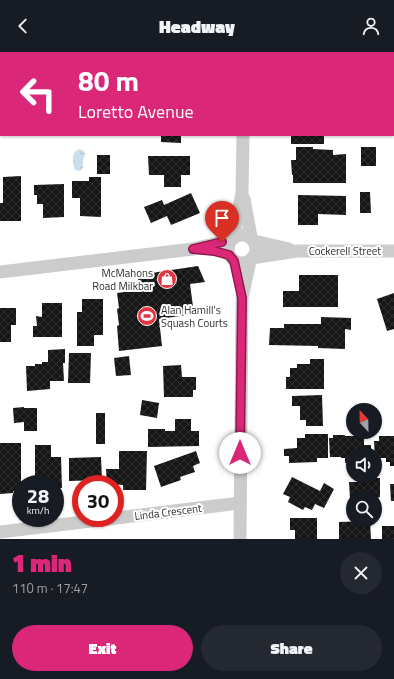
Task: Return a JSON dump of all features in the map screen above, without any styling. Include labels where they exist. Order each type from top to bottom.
[{"type":"street","points":[[242,298],[228,246],[242,193],[243,136]]},
{"type":"street","points":[[240,539],[242,298],[251,259],[256,250],[252,239],[242,193]]},
{"type":"street","points":[[0,272],[193,249],[231,239],[242,234],[252,239]]},
{"type":"street","name":"Cockerell Street","points":[[252,239],[297,251]]},
{"type":"street","points":[[193,249],[214,251],[240,263],[251,259]]},
{"type":"street","name":"Cockerell Street","points":[[251,259],[297,251],[394,251]]},
{"type":"street","name":"Linda Crescent","points":[[0,532],[240,503]]},
{"type":"water","points":[[79,149],[84,151],[85,154],[83,168],[80,171],[75,170],[73,164],[73,155],[76,150]]},
{"type":"building","points":[[161,136],[181,136],[181,143],[161,142]]},
{"type":"building","points":[[291,136],[324,136],[324,144],[291,144]]},
{"type":"building","points":[[296,147],[313,147],[313,149],[333,150],[333,155],[346,154],[346,183],[293,183],[291,160],[296,160]]},
{"type":"building","points":[[361,147],[376,147],[376,166],[361,166]]},
{"type":"building","points":[[97,155],[110,155],[110,174],[97,174]]},
{"type":"building","points":[[148,156],[190,156],[190,175],[181,175],[181,187],[164,187],[164,175],[149,175]]},
{"type":"building","points":[[21,176],[21,221],[0,221],[0,203],[3,203],[3,177]]},
{"type":"building","points":[[89,177],[101,177],[101,217],[80,216],[80,198],[72,198],[72,181],[89,181]]},
{"type":"building","points":[[64,184],[64,217],[43,218],[43,204],[37,204],[37,195],[34,195],[34,185]]},
{"type":"building","points":[[360,192],[370,192],[371,213],[360,213]]},
{"type":"building","points":[[191,193],[200,213],[171,225],[167,216],[151,223],[144,207],[162,200],[164,205]]},
{"type":"building","points":[[298,195],[346,196],[346,215],[318,214],[318,225],[298,225]]},
{"type":"building","name":"Alan Hamill's Squash Courts","points":[[198,266],[205,282],[190,284],[194,314],[159,319],[162,346],[119,351],[117,326],[119,325],[117,309],[119,308],[117,293],[139,290],[138,275]]},
{"type":"building","points":[[299,275],[338,275],[338,307],[283,307],[283,291],[299,291]]},
{"type":"building","points":[[394,293],[394,329],[387,331],[377,299]]},
{"type":"building","points":[[82,299],[103,299],[103,335],[94,335],[94,346],[77,346],[77,312],[82,312]]},
{"type":"building","points":[[42,303],[62,303],[62,337],[33,337],[33,326],[37,326],[36,316],[42,317]]},
{"type":"building","points":[[0,308],[16,308],[16,325],[11,325],[11,342],[0,342]]},
{"type":"building","points":[[321,317],[351,318],[351,330],[345,329],[345,349],[318,348],[318,346],[269,345],[270,328],[284,328],[284,324],[321,324]]},
{"type":"building","points":[[65,349],[65,363],[63,363],[64,381],[50,381],[50,389],[27,391],[26,366],[35,366],[35,364],[48,362],[48,350]]},
{"type":"building","points":[[69,353],[91,353],[90,383],[68,383]]},
{"type":"building","points":[[129,356],[131,375],[116,376],[114,358]]},
{"type":"building","points":[[310,359],[324,359],[324,389],[286,389],[286,377],[290,377],[290,368],[297,368],[297,364],[310,364]]},
{"type":"building","points":[[181,365],[182,377],[196,377],[196,390],[193,390],[193,397],[164,397],[163,366]]},
{"type":"building","points":[[322,395],[323,426],[306,426],[306,420],[300,420],[300,406],[292,406],[292,396]]},
{"type":"building","points":[[142,400],[159,403],[157,418],[140,415]]},
{"type":"building","points":[[24,407],[24,422],[14,423],[13,408]]},
{"type":"building","points":[[24,408],[37,408],[37,431],[24,431]]},
{"type":"building","points":[[96,413],[105,413],[105,444],[96,444]]},
{"type":"building","points":[[175,419],[191,419],[191,431],[199,431],[199,446],[148,447],[148,429],[165,429],[165,431],[175,431]]},
{"type":"building","points":[[305,434],[328,434],[328,458],[317,458],[317,462],[289,463],[289,456],[284,456],[284,449],[297,448],[297,438],[305,438]]},
{"type":"building","points":[[333,435],[345,435],[346,439],[364,439],[364,445],[371,445],[371,447],[346,447],[345,463],[345,458],[330,457],[329,438],[333,438]]},
{"type":"building","points":[[382,436],[394,436],[394,466],[390,466],[390,462],[386,462],[386,458],[382,458],[382,447],[374,447],[374,441],[379,441],[379,439],[382,439]]},
{"type":"building","points":[[0,443],[21,443],[21,475],[12,475],[12,493],[0,494]]},
{"type":"building","points":[[35,445],[51,445],[51,457],[61,457],[62,475],[35,475]]},
{"type":"building","points":[[119,451],[147,451],[146,490],[124,490],[124,475],[106,475],[106,469],[119,469]]},
{"type":"building","points":[[196,451],[200,463],[193,466],[195,472],[180,477],[181,480],[161,487],[154,466]]},
{"type":"building","points":[[101,457],[102,475],[72,475],[72,481],[69,481],[69,458]]},
{"type":"building","points":[[292,477],[320,491],[324,483],[334,489],[324,508],[315,504],[312,510],[305,507],[303,510],[288,502],[290,497],[283,494]]},
{"type":"building","points":[[349,483],[380,483],[380,491],[350,491]]},
{"type":"building","points":[[390,484],[394,484],[394,501],[391,501]]},
{"type":"building","points":[[290,518],[317,518],[317,539],[295,539],[295,530],[290,530]]},
{"type":"building","points":[[339,522],[346,522],[346,527],[370,527],[371,539],[339,539]]},
{"type":"building","points":[[394,526],[394,539],[382,539],[382,527]]},
{"type":"place","name":"McMahons Road Milkbar","points":[[167,279]]},
{"type":"place","name":"Alan Hamill's Squash Courts","points":[[147,316]]},
{"type":"route","points":[[222,242],[193,249],[214,251],[229,255],[234,261],[242,298],[240,453]]}]
